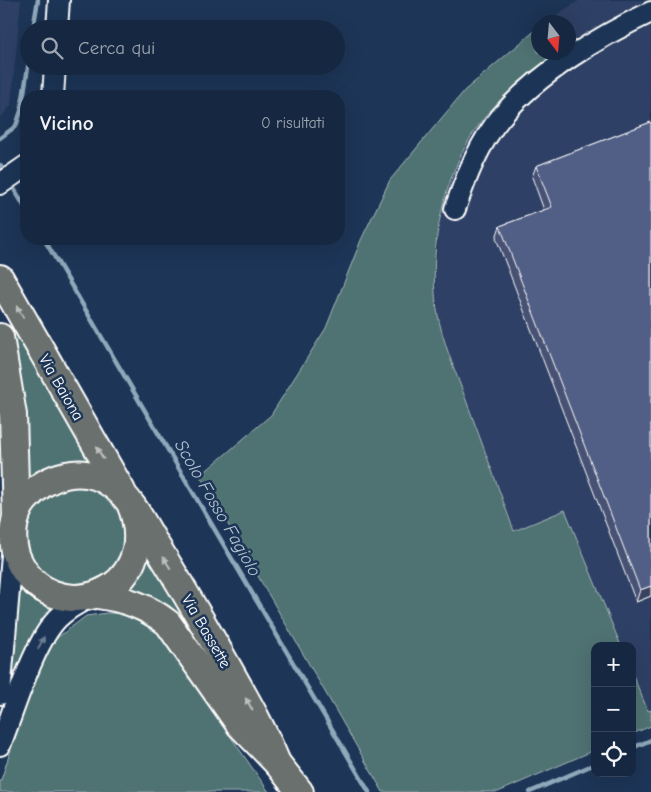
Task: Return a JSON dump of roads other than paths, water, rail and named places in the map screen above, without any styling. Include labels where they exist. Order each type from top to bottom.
[{"type":"main road","name":"Via Baiona","points":[[0,278],[127,500]]},
{"type":"main road","points":[[0,337],[13,415],[15,528],[17,556],[25,572],[38,586],[55,594],[73,598],[94,595],[113,586],[126,573],[135,557],[139,539],[138,530],[127,500],[112,484],[97,476],[80,473],[63,474],[48,480],[34,490],[23,503],[15,528]]},
{"type":"main road","name":"Via Bassette","points":[[127,500],[175,575],[258,719],[277,763]]},
{"type":"main road","name":"Via Bassette","points":[[94,595],[129,600],[152,611],[168,623],[239,724],[277,763],[300,792]]},
{"type":"street","points":[[58,20],[59,0]]},
{"type":"street","points":[[455,209],[472,163],[500,117],[537,82],[597,41],[651,12]]},
{"type":"street","points":[[53,90],[54,75]]},
{"type":"street","points":[[0,184],[20,171]]},
{"type":"street","points":[[0,694],[15,528]]},
{"type":"street","points":[[0,745],[42,640],[57,619],[70,608],[94,595]]},
{"type":"waterway","points":[[35,20],[38,0]]},
{"type":"waterway","points":[[24,90],[27,75]]},
{"type":"waterway","points":[[0,138],[16,126],[20,114]]},
{"type":"waterway","name":"Scolo Fosso Fagiolo","points":[[0,165],[5,173]]},
{"type":"waterway","name":"Scolo Fosso Fagiolo","points":[[10,182],[20,199]]},
{"type":"waterway","name":"Scolo Fosso Fagiolo","points":[[48,245],[369,792]]},
{"type":"waterway","name":"Scolo Fosso Fagiolo","points":[[636,746],[651,740]]},
{"type":"waterway","name":"Scolo Fosso Fagiolo","points":[[530,792],[591,766]]}]
